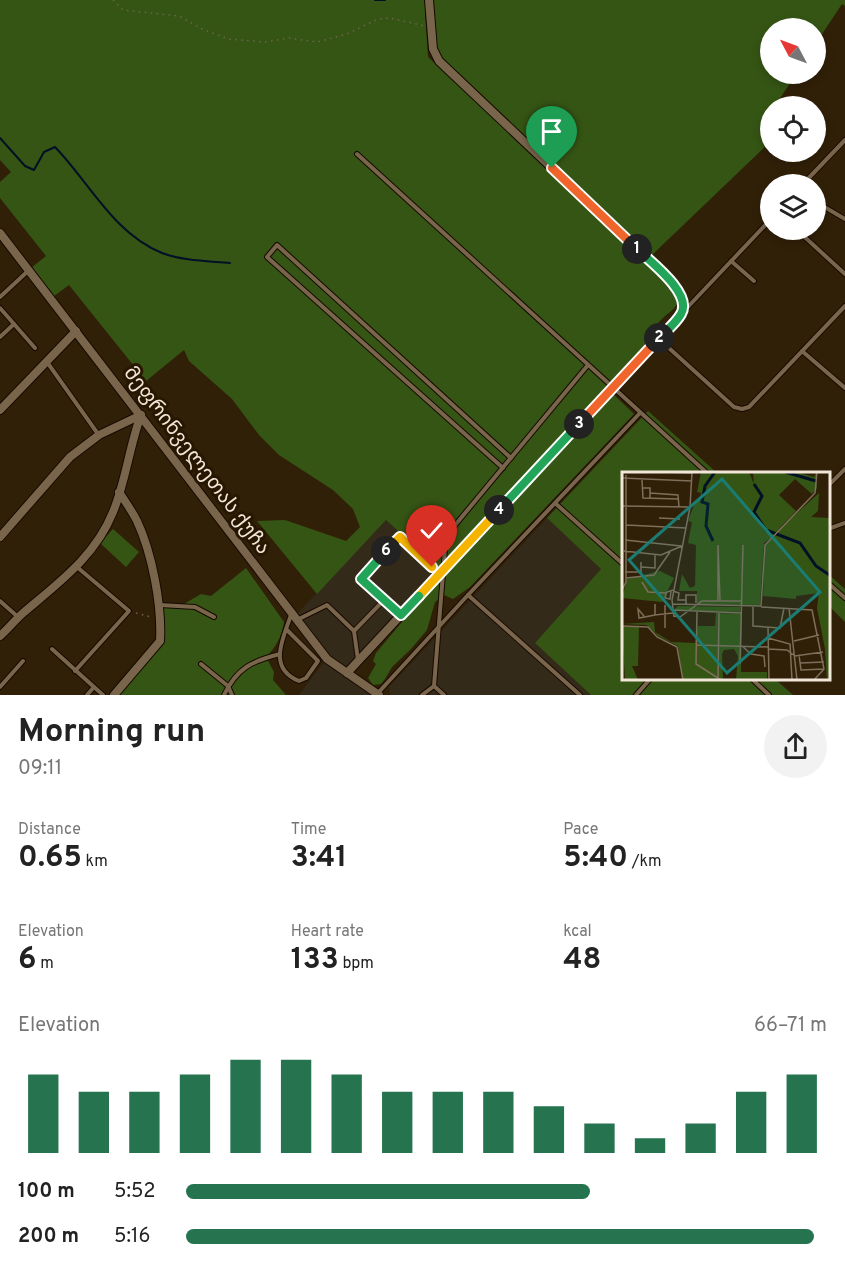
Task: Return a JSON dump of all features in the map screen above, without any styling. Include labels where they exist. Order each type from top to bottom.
[{"type":"street","points":[[347,673],[681,314],[685,303],[682,295],[665,275],[439,61],[433,49],[429,0]]},
{"type":"street","name":"მეფრინველეთას ქუჩა","points":[[2,238],[141,415],[293,618],[327,659],[378,694]]},
{"type":"street","points":[[0,410],[76,331]]},
{"type":"street","points":[[0,537],[70,457],[99,435],[141,415]]},
{"type":"street","points":[[0,636],[77,567],[98,539],[113,513],[132,439],[141,415]]},
{"type":"street","points":[[114,695],[160,641],[160,605],[145,543],[133,515],[119,492]]},
{"type":"street","points":[[113,513],[120,510],[133,515]]},
{"type":"lane","points":[[813,174],[845,140]]},
{"type":"lane","points":[[357,154],[706,472]]},
{"type":"lane","points":[[826,208],[845,219]]},
{"type":"lane","points":[[681,314],[760,231]]},
{"type":"lane","points":[[808,240],[845,274]]},
{"type":"lane","points":[[503,468],[267,257],[277,245],[511,458]]},
{"type":"lane","points":[[731,261],[754,281]]},
{"type":"lane","points":[[0,297],[28,270]]},
{"type":"lane","points":[[658,339],[734,407],[742,409],[749,407],[845,306]]},
{"type":"lane","points":[[0,308],[35,348]]},
{"type":"lane","points":[[0,337],[14,324]]},
{"type":"lane","points":[[802,351],[845,388]]},
{"type":"lane","points":[[46,360],[99,435]]},
{"type":"lane","points":[[422,695],[434,686],[446,536],[588,365]]},
{"type":"lane","points":[[378,694],[468,594],[640,413]]},
{"type":"lane","points":[[830,484],[845,469]]},
{"type":"lane","points":[[555,503],[622,563]]},
{"type":"lane","points":[[830,528],[845,523]]},
{"type":"lane","points":[[401,615],[361,579],[400,537],[432,567]]},
{"type":"lane","points":[[75,671],[129,610],[77,567]]},
{"type":"lane","points":[[830,585],[845,598]]},
{"type":"lane","points":[[468,594],[580,695]]},
{"type":"lane","points":[[354,631],[384,600]]},
{"type":"lane","points":[[0,601],[18,618]]},
{"type":"lane","points":[[160,605],[195,607],[214,617]]},
{"type":"lane","points":[[286,629],[318,661],[306,678],[299,681],[291,678],[280,661],[286,629],[293,618],[327,605],[354,631],[358,661]]},
{"type":"lane","points":[[52,649],[103,695]]},
{"type":"lane","points":[[224,695],[228,686],[246,666],[255,660],[280,654]]},
{"type":"lane","points":[[0,687],[23,661]]},
{"type":"lane","points":[[201,664],[228,686],[232,695]]},
{"type":"lane","points":[[636,695],[649,680]]},
{"type":"lane","points":[[753,680],[769,695]]},
{"type":"lane","points":[[434,686],[444,695]]},
{"type":"lane","points":[[87,695],[94,687]]},
{"type":"path","points":[[113,0],[123,10],[179,16],[200,28],[228,39],[265,42],[289,38],[317,42],[347,34],[378,19],[390,18],[431,28]]},
{"type":"path","points":[[129,610],[147,617],[159,618]]},
{"type":"shaded area","points":[[547,518],[601,569],[535,643],[591,695],[390,695],[389,687]]},
{"type":"shaded area","points":[[386,520],[439,569],[346,669],[328,656],[296,615]]},
{"type":"shaded area","points":[[324,662],[374,695],[299,695]]},
{"type":"green space","points":[[0,0],[430,0],[431,6],[425,10],[428,57],[663,277],[678,302],[653,329],[641,353],[439,569],[386,520],[317,594],[257,521],[285,520],[346,541],[360,527],[353,509],[333,490],[279,455],[259,435],[232,399],[189,361],[184,350],[146,381],[69,285],[54,296],[31,268],[46,256],[0,198],[0,182],[11,172],[0,160]]},
{"type":"green space","points":[[432,0],[845,0],[845,6],[842,4],[826,28],[826,18],[760,18],[760,84],[789,84],[782,96],[760,96],[760,152],[652,255],[442,58],[435,47]]},
{"type":"green space","points":[[612,393],[634,414],[470,587],[453,599],[444,595],[435,602],[427,630],[392,667],[381,684],[373,685],[368,678],[376,664],[373,661],[376,653],[421,599]]},
{"type":"green space","points":[[648,411],[716,472],[622,472],[622,680],[776,680],[793,695],[591,695],[535,643],[601,569],[547,518]]},
{"type":"green space","points":[[113,529],[139,552],[126,567],[100,543]]},
{"type":"green space","points":[[246,568],[284,622],[278,641],[266,657],[274,672],[273,680],[286,695],[118,695],[163,639],[163,603],[184,604],[201,594],[211,596]]},
{"type":"green space","points":[[830,576],[845,589],[845,622],[830,607]]},
{"type":"waterway","points":[[375,0],[385,0]]},
{"type":"waterway","points":[[0,138],[25,166],[34,170],[44,152],[55,147],[103,206],[130,233],[145,244],[178,258],[230,263]]},
{"type":"route","points":[[432,567],[400,537],[361,579],[401,615],[681,314],[685,303],[682,295],[665,275],[552,168]]}]
